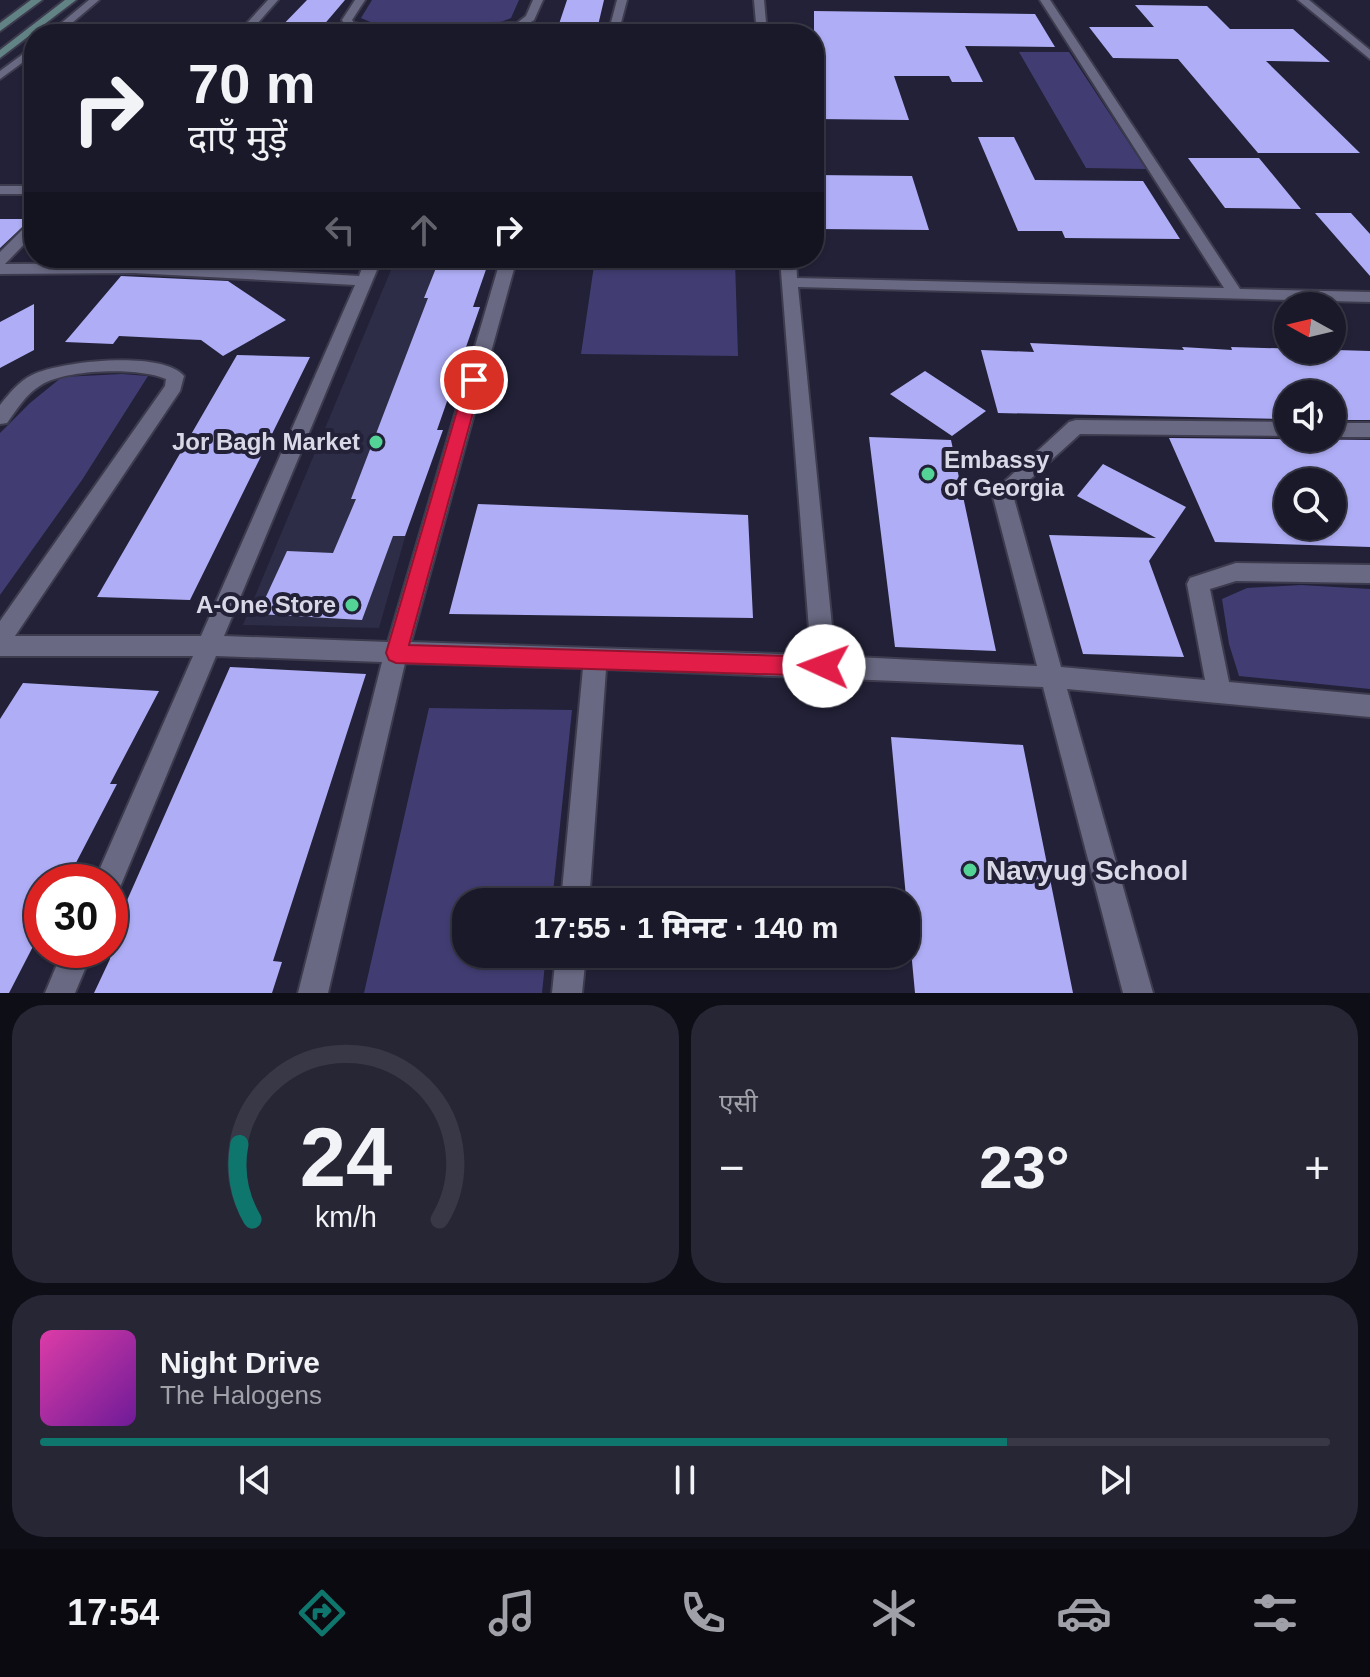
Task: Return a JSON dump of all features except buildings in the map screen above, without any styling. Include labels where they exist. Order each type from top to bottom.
[{"type":"main road","points":[[0,28],[37,0]]},
{"type":"main road","points":[[40,24],[71,0]]},
{"type":"main road","points":[[0,55],[24,36]]},
{"type":"street","points":[[252,24],[273,0]]},
{"type":"street","points":[[349,24],[347,20],[360,0]]},
{"type":"street","points":[[522,24],[530,18],[538,0]]},
{"type":"street","points":[[616,24],[622,0]]},
{"type":"street","points":[[759,0],[761,24]]},
{"type":"street","points":[[1045,0],[1234,292]]},
{"type":"street","points":[[1303,0],[1370,56]]},
{"type":"street","points":[[0,190],[24,190]]},
{"type":"street","points":[[0,261],[24,236]]},
{"type":"street","points":[[0,269],[134,268],[364,281]]},
{"type":"street","points":[[116,864],[370,268]]},
{"type":"street","points":[[313,993],[396,653],[506,268]]},
{"type":"street","points":[[789,268],[824,666]]},
{"type":"street","points":[[790,282],[1370,297]]},
{"type":"street","points":[[0,418],[23,389],[37,379],[62,371],[154,368],[175,376],[174,387],[0,639]]},
{"type":"street","points":[[1138,993],[1002,498],[1003,489],[1076,427],[1274,429]]},
{"type":"street","points":[[1346,430],[1370,430]]},
{"type":"street","points":[[1219,692],[1198,584],[1236,572],[1370,574]]},
{"type":"street","points":[[0,646],[209,646],[824,666],[1052,677],[1370,706]]},
{"type":"street","points":[[576,888],[595,660]]},
{"type":"street","points":[[60,993],[70,968]]},
{"type":"street","points":[[567,993],[570,968]]},
{"type":"lane","points":[[65,24],[95,0]]},
{"type":"lane","points":[[0,76],[24,57]]},
{"type":"shaded area","points":[[372,0],[519,0],[511,18],[495,24],[375,24],[361,18]]},
{"type":"shaded area","points":[[1019,52],[1069,52],[1146,169],[1086,168]]},
{"type":"shaded area","name":"Jor Bagh Market","points":[[392,268],[482,268],[379,628],[243,625]]},
{"type":"shaded area","points":[[594,268],[735,268],[738,356],[581,354]]},
{"type":"shaded area","points":[[148,376],[82,480],[0,595],[0,433],[62,377]]},
{"type":"shaded area","points":[[1301,585],[1370,589],[1370,689],[1239,676],[1229,644],[1222,599],[1247,588]]},
{"type":"shaded area","points":[[429,708],[572,710],[553,888],[452,888],[452,968],[545,968],[542,993],[364,993]]},
{"type":"place","name":"Jor Bagh Market","points":[[376,442]]},
{"type":"place","name":"Embassy of Georgia","points":[[928,474]]},
{"type":"place","name":"A-One Store","points":[[352,605]]},
{"type":"place","name":"Navyug School","points":[[970,870]]},
{"type":"route","points":[[474,380],[396,653],[824,666]]}]
